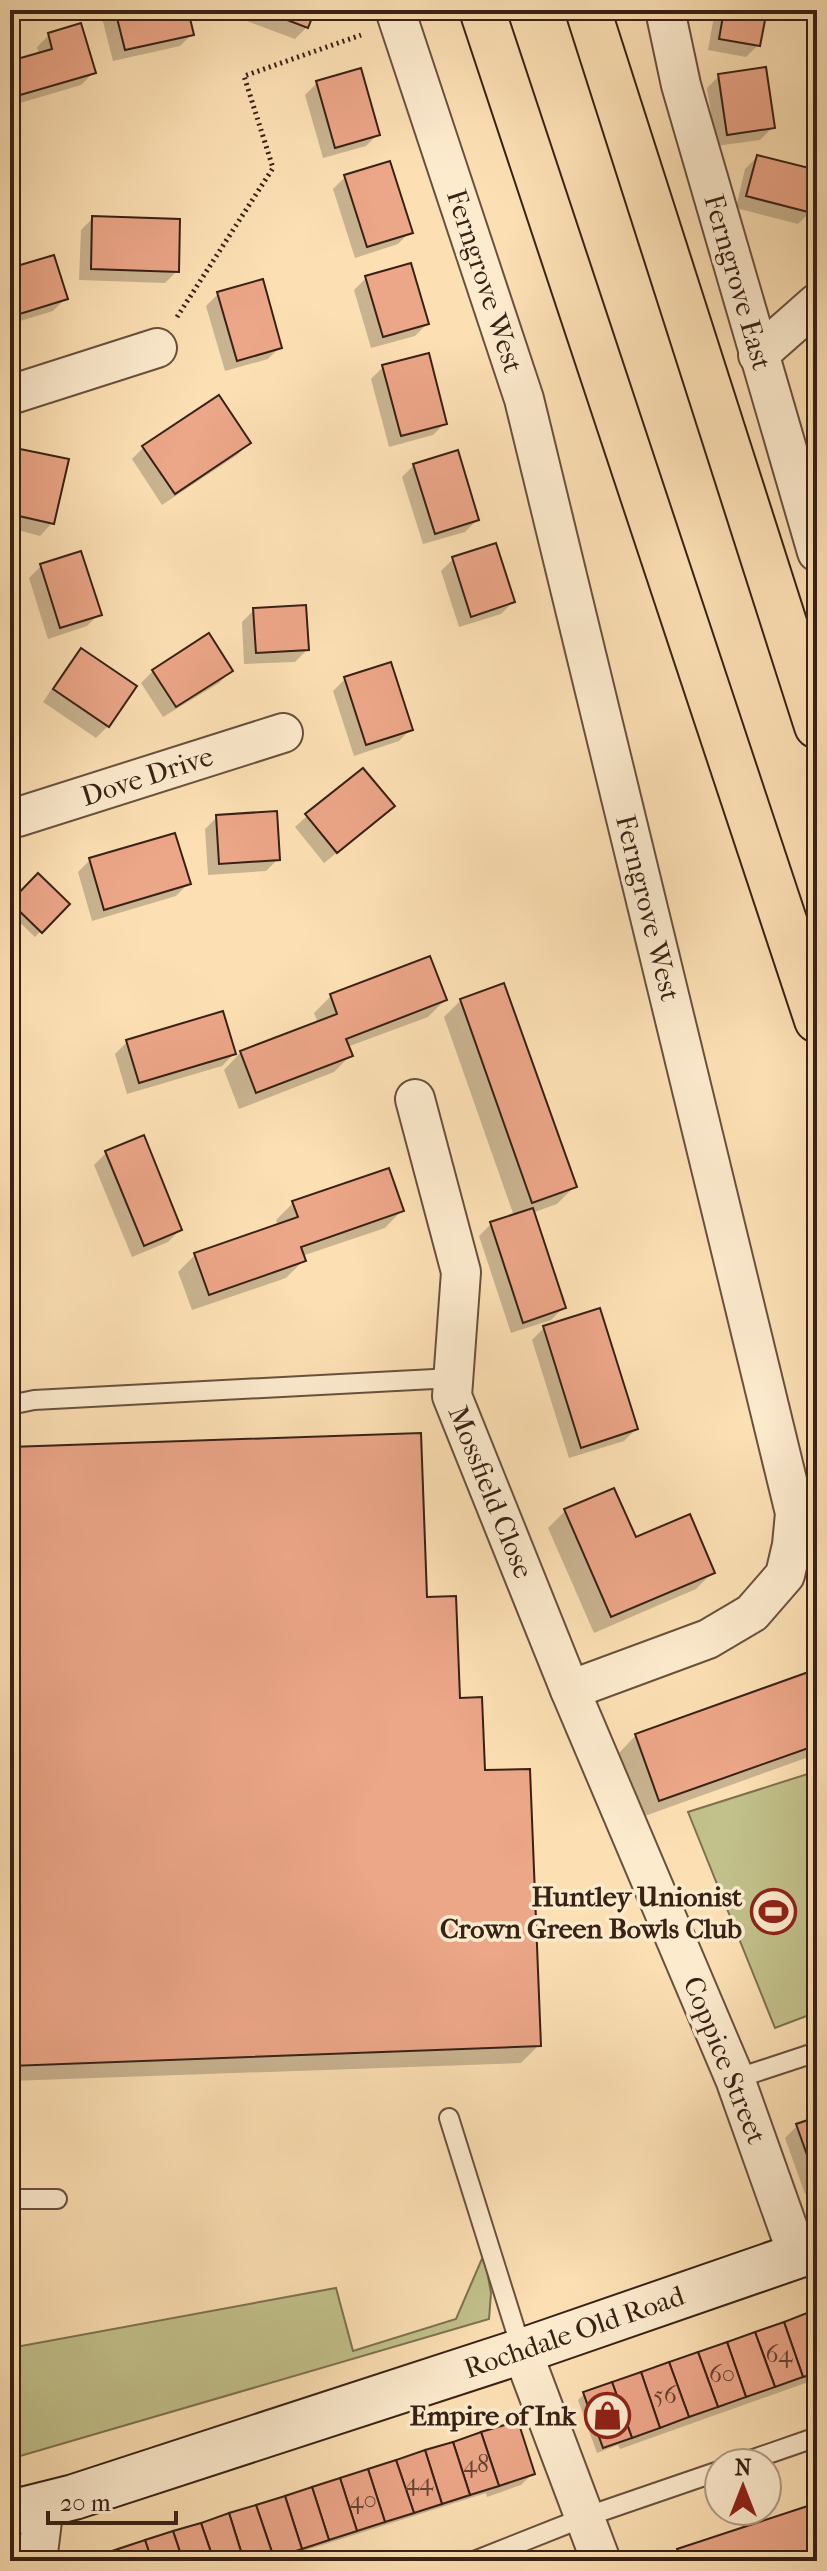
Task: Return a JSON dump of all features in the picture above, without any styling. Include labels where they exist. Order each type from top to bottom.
[{"type":"highway","points":[[482,10],[817,1020]]},
{"type":"highway","points":[[588,10],[817,726]]},
{"type":"main road","name":"Rochdale Old Road","points":[[27,2509],[522,2351],[807,2252]]},
{"type":"street","name":"Ferngrove East","points":[[665,10],[681,85],[817,552]]},
{"type":"street","name":"Ferngrove West","points":[[397,16],[524,399],[795,1513],[785,1575],[752,1613],[708,1639],[570,1690]]},
{"type":"street","points":[[758,355],[817,303]]},
{"type":"street","points":[[10,395],[157,348]]},
{"type":"street","name":"Dove Drive","points":[[10,816],[18,817],[283,733]]},
{"type":"street","name":"Mossfield Close","points":[[415,1099],[461,1272],[452,1396],[570,1690]]},
{"type":"street","name":"Coppice Street","points":[[570,1690],[807,2252]]},
{"type":"street","points":[[522,2351],[601,2561]]},
{"type":"street","points":[[27,2509],[37,2561]]},
{"type":"lane","points":[[10,1405],[34,1400],[453,1378]]},
{"type":"lane","points":[[735,2079],[817,2052]]},
{"type":"lane","points":[[449,2118],[522,2351]]},
{"type":"lane","points":[[10,2199],[57,2199]]},
{"type":"lane","points":[[783,2449],[817,2437]]},
{"type":"lane","points":[[474,2561],[585,2517],[703,2476]]},
{"type":"path","points":[[157,348],[273,168],[244,76],[397,16]]},
{"type":"shaded area","name":"Huntley Unionist Crown Green Bowls Club","points":[[817,1771],[817,2012],[775,2028],[688,1812]]},
{"type":"shaded area","points":[[484,2254],[491,2293],[489,2319],[10,2459],[10,2348],[336,2288],[353,2351],[456,2319]]},
{"type":"building","points":[[115,10],[188,10],[194,35],[125,50]]},
{"type":"building","points":[[261,10],[315,10],[308,28]]},
{"type":"building","points":[[724,10],[767,10],[760,46],[719,39]]},
{"type":"building","points":[[81,23],[96,73],[10,98],[10,61],[52,49],[48,33]]},
{"type":"building","points":[[766,67],[775,128],[727,135],[718,74]]},
{"type":"building","points":[[361,68],[380,135],[335,148],[316,81]]},
{"type":"building","points":[[757,155],[817,170],[817,192],[812,213],[746,196]]},
{"type":"building","points":[[390,161],[413,233],[367,247],[344,175]]},
{"type":"building","points":[[92,216],[180,219],[179,272],[91,269]]},
{"type":"building","points":[[54,255],[68,299],[10,317],[10,268]]},
{"type":"building","points":[[411,263],[429,324],[383,337],[365,276]]},
{"type":"building","points":[[263,279],[282,348],[237,361],[217,292]]},
{"type":"building","points":[[429,353],[447,424],[401,436],[382,365]]},
{"type":"building","points":[[219,395],[251,443],[175,494],[142,446]]},
{"type":"building","points":[[20,449],[69,459],[54,524],[10,514],[10,493]]},
{"type":"building","points":[[458,450],[479,520],[435,534],[413,464]]},
{"type":"building","points":[[496,543],[515,602],[471,617],[452,557]]},
{"type":"building","points":[[81,551],[102,615],[60,628],[40,564]]},
{"type":"building","points":[[306,605],[309,650],[256,653],[253,608]]},
{"type":"building","points":[[209,633],[233,671],[176,707],[152,670]]},
{"type":"building","points":[[81,648],[137,686],[109,727],[53,689]]},
{"type":"building","points":[[391,662],[413,730],[366,745],[344,677]]},
{"type":"building","points":[[363,768],[395,806],[337,853],[305,814]]},
{"type":"building","points":[[277,811],[280,860],[219,864],[216,815]]},
{"type":"building","points":[[175,833],[191,884],[104,910],[89,858]]},
{"type":"building","points":[[38,873],[70,904],[42,933],[10,902]]},
{"type":"building","points":[[430,956],[447,1000],[346,1039],[353,1056],[256,1093],[240,1051],[337,1014],[330,994]]},
{"type":"building","points":[[504,983],[577,1187],[532,1203],[460,999]]},
{"type":"building","points":[[223,1011],[236,1054],[139,1083],[126,1040]]},
{"type":"building","points":[[144,1135],[182,1230],[144,1246],[105,1151]]},
{"type":"building","points":[[389,1168],[404,1211],[301,1247],[306,1261],[209,1295],[194,1253],[298,1217],[292,1201]]},
{"type":"building","points":[[533,1208],[566,1308],[523,1323],[490,1222]]},
{"type":"building","points":[[600,1308],[638,1429],[581,1448],[543,1326]]},
{"type":"building","points":[[421,1433],[427,1597],[456,1596],[460,1698],[482,1697],[485,1770],[530,1769],[541,2046],[10,2066],[10,1447]]},
{"type":"building","points":[[614,1488],[636,1537],[690,1514],[715,1573],[611,1617],[564,1509]]},
{"type":"building","points":[[817,1669],[817,1745],[659,1801],[635,1734]]},
{"type":"building","points":[[817,2117],[817,2183],[796,2124]]},
{"type":"building","points":[[812,2311],[817,2324],[817,2373],[803,2377],[784,2322]]},
{"type":"building","points":[[784,2322],[803,2377],[775,2387],[755,2332]]},
{"type":"building","points":[[755,2332],[775,2387],[746,2397],[727,2342]]},
{"type":"building","points":[[727,2342],[746,2397],[718,2407],[698,2352]]},
{"type":"building","points":[[698,2352],[718,2407],[689,2417],[669,2362]]},
{"type":"building","points":[[669,2362],[689,2417],[660,2428],[641,2372]]},
{"type":"building","points":[[641,2372],[660,2428],[632,2438],[612,2382]]},
{"type":"building","name":"Empire of Ink","points":[[612,2382],[632,2438],[603,2448],[583,2392]]},
{"type":"building","points":[[518,2421],[535,2474],[499,2486],[481,2432]]},
{"type":"building","points":[[481,2432],[499,2486],[470,2495],[453,2442]]},
{"type":"building","points":[[453,2442],[470,2495],[442,2504],[425,2450]]},
{"type":"building","points":[[425,2450],[442,2504],[414,2513],[396,2460]]},
{"type":"building","points":[[396,2460],[414,2513],[385,2522],[368,2469]]},
{"type":"building","points":[[368,2469],[385,2522],[357,2531],[340,2478]]},
{"type":"building","points":[[340,2478],[357,2531],[329,2540],[312,2487]]},
{"type":"building","points":[[312,2487],[329,2540],[302,2549],[285,2496]]},
{"type":"building","points":[[285,2496],[302,2549],[274,2558],[256,2505]]},
{"type":"building","points":[[817,2503],[817,2552],[790,2561],[681,2561],[677,2549],[744,2527],[783,2527],[783,2514]]},
{"type":"building","points":[[256,2505],[274,2558],[244,2561],[229,2513]]},
{"type":"building","points":[[229,2513],[244,2561],[214,2561],[201,2523]]},
{"type":"building","points":[[201,2523],[214,2561],[183,2561],[173,2531]]},
{"type":"building","points":[[173,2531],[183,2561],[152,2561],[145,2540]]},
{"type":"building","points":[[145,2540],[152,2561],[122,2561],[118,2549]]},
{"type":"building","points":[[118,2549],[122,2561],[87,2559]]},
{"type":"place","name":"Huntley Unionist Crown Green Bowls Club","points":[[773,1912]]},
{"type":"place","name":"Empire of Ink","points":[[607,2415]]}]
